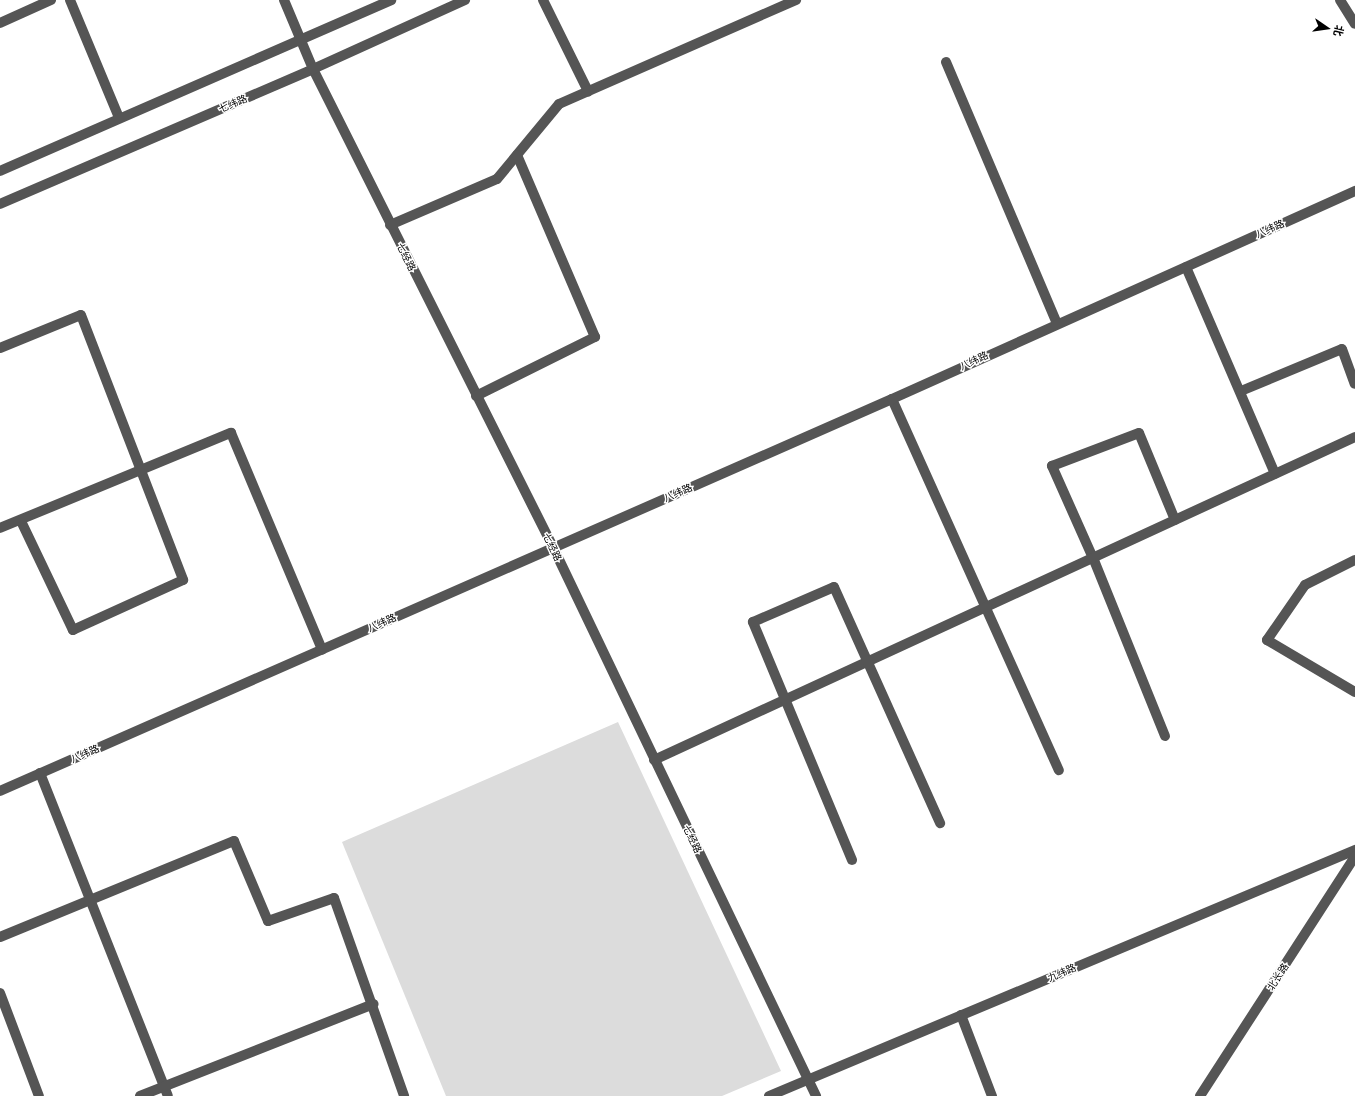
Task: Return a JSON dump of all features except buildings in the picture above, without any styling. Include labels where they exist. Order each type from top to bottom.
[{"type":"street","points":[[0,23],[51,0]]},
{"type":"street","points":[[70,0],[119,118]]},
{"type":"street","name":"七经路","points":[[284,0],[313,70],[553,547],[816,1096]]},
{"type":"street","points":[[0,171],[391,0]]},
{"type":"street","name":"七纬路","points":[[0,204],[313,70],[465,0]]},
{"type":"street","points":[[543,0],[588,91]]},
{"type":"street","points":[[390,225],[497,179],[560,104],[796,0]]},
{"type":"street","points":[[1340,0],[1355,24]]},
{"type":"street","points":[[946,62],[1057,323]]},
{"type":"street","points":[[476,396],[595,337],[517,155]]},
{"type":"street","name":"八纬路","points":[[0,790],[892,399],[1057,323],[1355,191]]},
{"type":"street","points":[[1186,267],[1241,391],[1275,474]]},
{"type":"street","points":[[0,348],[82,315],[183,580],[73,630],[21,521]]},
{"type":"street","points":[[1241,391],[1342,349],[1355,384]]},
{"type":"street","points":[[892,399],[1059,770]]},
{"type":"street","points":[[0,528],[21,521],[232,433],[322,650]]},
{"type":"street","points":[[1165,736],[1093,558],[1052,466],[1139,433],[1175,520]]},
{"type":"street","points":[[654,760],[1355,438]]},
{"type":"street","points":[[1355,560],[1305,585],[1267,640],[1355,692]]},
{"type":"street","points":[[852,860],[754,622],[834,587],[940,823]]},
{"type":"street","points":[[40,773],[166,1091]]},
{"type":"street","points":[[0,937],[234,841],[268,921],[334,898],[373,1004],[404,1096]]},
{"type":"street","name":"九纬路","points":[[769,1096],[1355,850]]},
{"type":"street","name":"北长路","points":[[1200,1096],[1355,856]]},
{"type":"street","points":[[0,993],[39,1096]]},
{"type":"street","points":[[140,1096],[166,1091],[373,1004]]},
{"type":"street","points":[[961,1015],[992,1096]]},
{"type":"shaded area","points":[[618,722],[781,1071],[722,1096],[446,1096],[342,842]]}]
